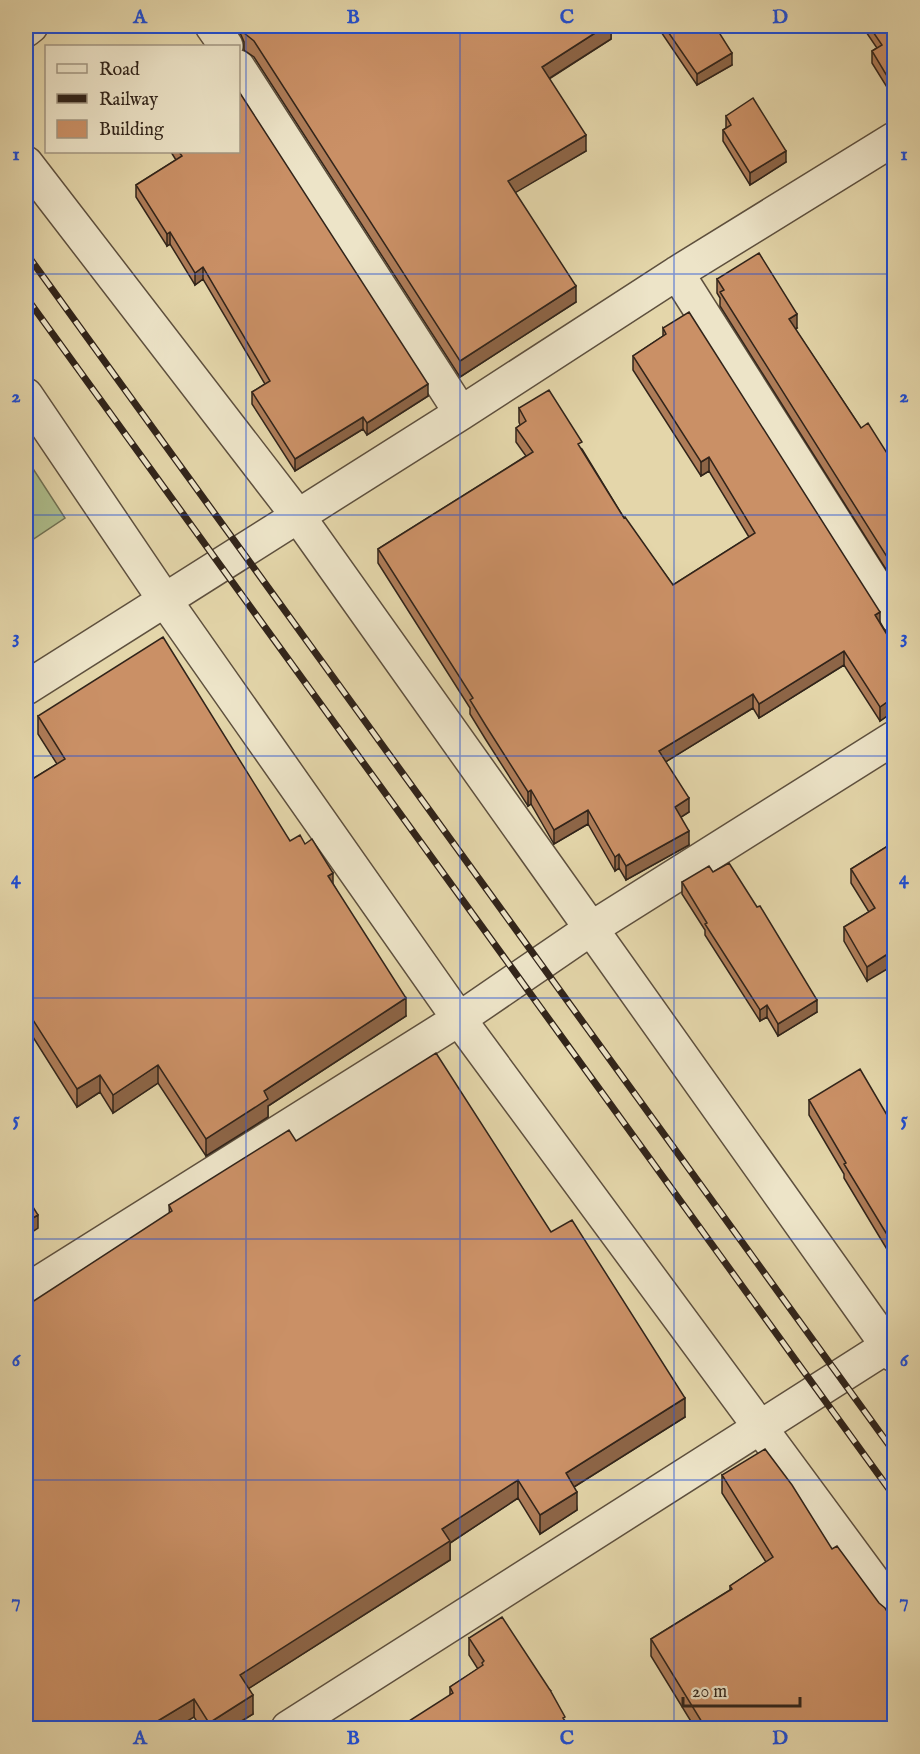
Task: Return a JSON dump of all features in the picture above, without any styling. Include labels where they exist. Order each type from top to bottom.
[{"type":"street","points":[[26,30],[31,26]]},
{"type":"street","points":[[212,26],[225,45]]},
{"type":"street","points":[[240,70],[461,413]]},
{"type":"street","points":[[26,688],[461,413],[677,273],[894,139]]},
{"type":"street","points":[[26,163],[298,516],[892,1348],[762,1427],[288,1728]]},
{"type":"street","points":[[677,273],[894,615]]},
{"type":"street","points":[[26,395],[164,599],[459,1019],[894,1609]]},
{"type":"street","points":[[26,1291],[459,1019],[592,928],[894,738]]},
{"type":"green space","points":[[26,415],[31,423],[28,461],[65,518],[26,544]]},
{"type":"building","points":[[244,26],[496,26],[500,33],[512,26],[606,26],[542,67],[586,135],[508,181],[576,286],[460,361],[254,41],[244,33]]},
{"type":"building","points":[[664,26],[715,26],[732,53],[697,74]]},
{"type":"building","points":[[869,26],[894,26],[893,86],[872,51],[882,45]]},
{"type":"building","points":[[240,93],[428,384],[367,423],[363,417],[295,459],[252,392],[270,381],[203,267],[195,273],[170,232],[167,234],[136,185],[182,156],[180,153],[240,153]]},
{"type":"building","points":[[753,98],[786,151],[750,173],[723,130],[731,125],[726,116]]},
{"type":"building","points":[[759,253],[797,314],[789,319],[861,428],[868,423],[890,458],[894,455],[894,568],[720,292],[724,290],[717,279]]},
{"type":"building","points":[[689,312],[880,612],[875,615],[894,646],[894,697],[880,707],[844,651],[759,704],[753,694],[659,751],[689,798],[675,807],[689,831],[626,866],[619,854],[615,857],[588,810],[554,830],[531,790],[528,792],[486,726],[470,700],[473,698],[378,549],[533,452],[516,428],[526,421],[519,408],[549,390],[582,442],[578,444],[624,518],[673,585],[755,533],[709,457],[701,462],[633,356],[666,334],[663,328]]},
{"type":"building","points":[[163,637],[290,841],[300,835],[305,844],[312,839],[333,873],[328,876],[406,998],[264,1091],[268,1099],[206,1139],[158,1065],[113,1095],[100,1075],[77,1089],[26,1009],[26,783],[65,759],[38,716]]},
{"type":"building","points":[[894,842],[894,950],[867,967],[844,927],[875,908],[851,869]]},
{"type":"building","points":[[729,863],[757,907],[760,906],[817,1000],[778,1024],[767,1005],[760,1010],[705,924],[707,923],[682,882],[709,866],[713,872]]},
{"type":"building","points":[[436,1053],[551,1232],[572,1220],[685,1398],[566,1473],[577,1492],[540,1515],[518,1480],[442,1529],[450,1541],[240,1675],[253,1695],[209,1723],[194,1699],[146,1728],[26,1728],[26,1306],[172,1211],[169,1205],[289,1130],[296,1141]]},
{"type":"building","points":[[860,1069],[894,1127],[894,1246],[844,1164],[846,1163],[809,1100]]},
{"type":"building","points":[[26,1196],[38,1215],[26,1222]]},
{"type":"building","points":[[765,1449],[792,1485],[832,1549],[837,1546],[894,1623],[894,1728],[703,1728],[705,1727],[651,1639],[732,1589],[730,1586],[773,1557],[722,1475]]},
{"type":"building","points":[[502,1617],[550,1690],[570,1728],[398,1728],[453,1693],[450,1687],[483,1665],[484,1661],[469,1638]]},
{"type":"railway","points":[[26,253],[894,1452]]},
{"type":"railway","points":[[26,297],[894,1496]]}]
